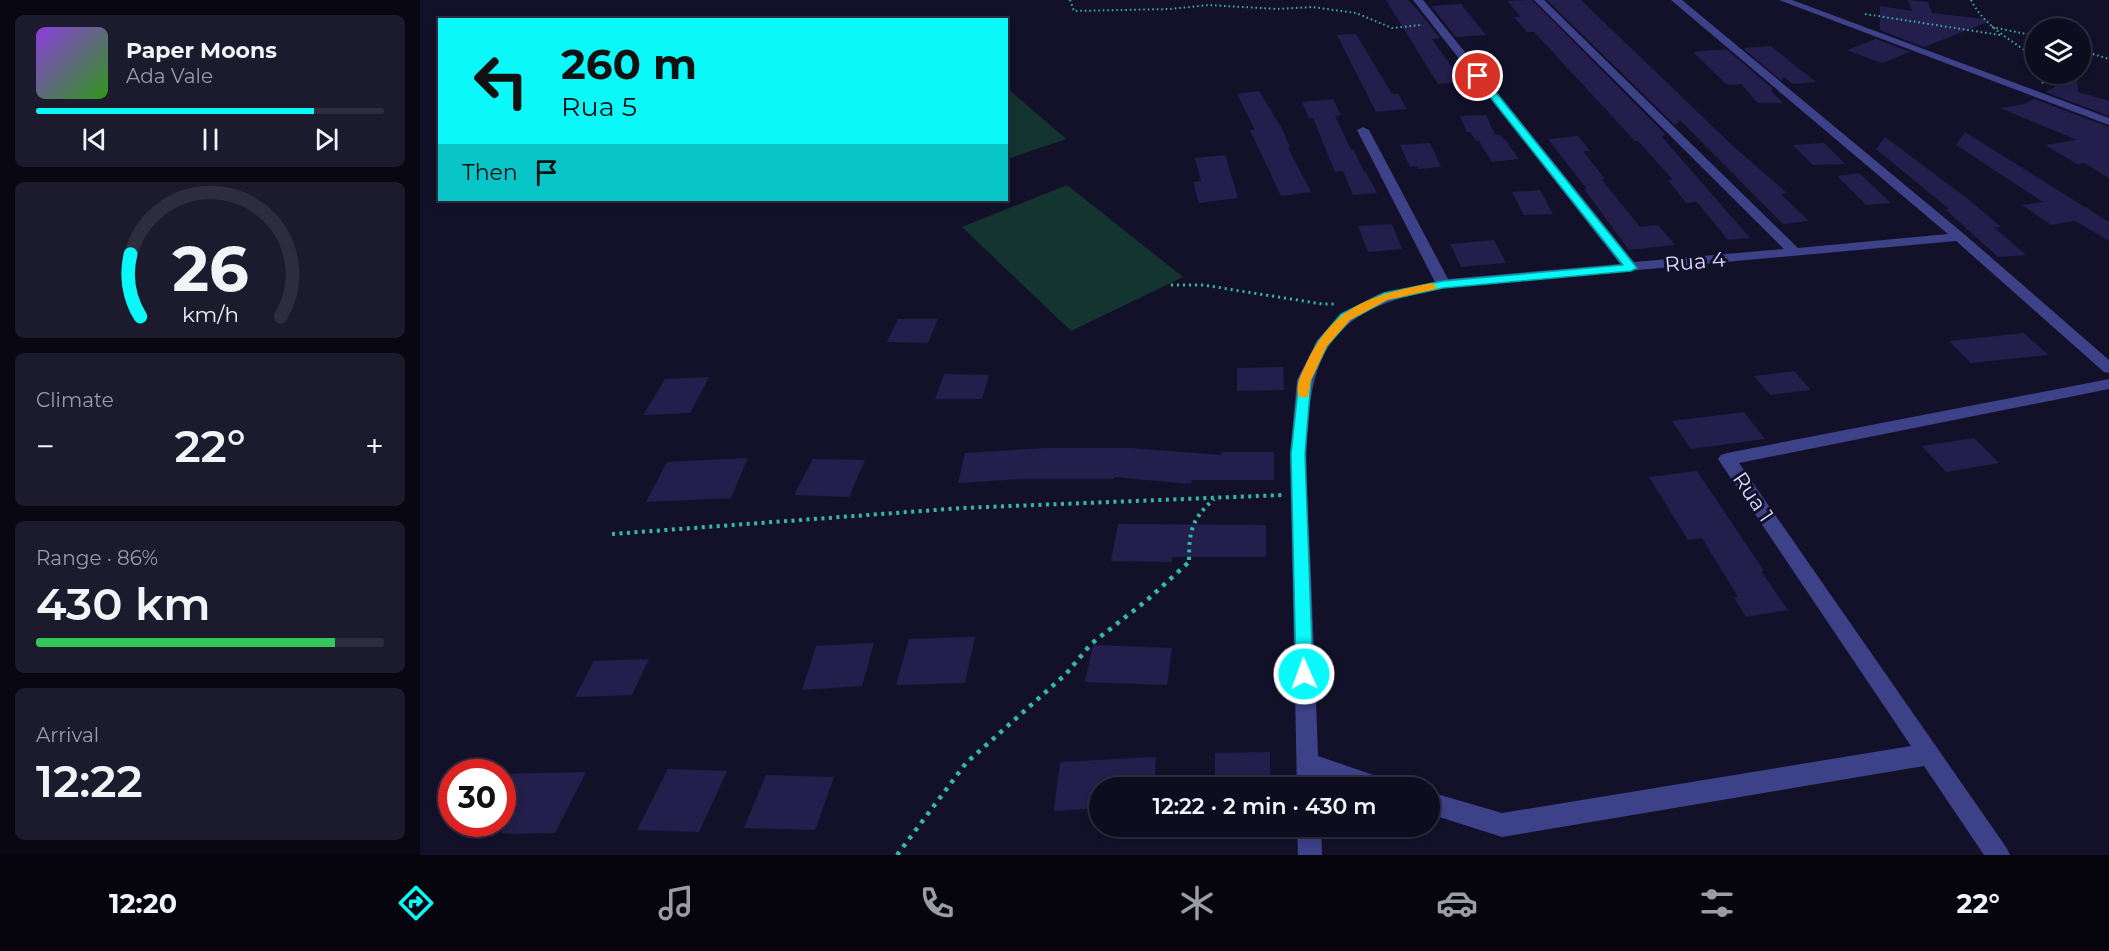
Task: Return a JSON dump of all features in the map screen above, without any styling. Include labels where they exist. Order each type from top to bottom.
[{"type":"street","points":[[1418,0],[1631,268]]},
{"type":"street","points":[[1539,0],[1796,253]]},
{"type":"street","points":[[1676,0],[1959,237],[2109,368]]},
{"type":"street","points":[[1784,0],[2109,122]]},
{"type":"street","points":[[1363,130],[1443,284]]},
{"type":"street","name":"Rua 4","points":[[1308,777],[1298,454],[1305,380],[1322,344],[1346,317],[1384,297],[1443,284],[1959,237]]},
{"type":"street","name":"Rua 1","points":[[1998,855],[1727,459],[2109,384]]},
{"type":"street","points":[[1440,806],[1502,825],[1929,753]]},
{"type":"street","points":[[1307,763],[1348,777]]},
{"type":"street","points":[[1309,837],[1310,855]]},
{"type":"path","points":[[1070,0],[1074,11],[1170,9],[1209,5],[1278,9],[1312,7],[1356,13],[1392,28],[1436,24]]},
{"type":"path","points":[[1971,0],[1979,15],[2000,36],[2025,52]]},
{"type":"path","points":[[1863,14],[2000,36]]},
{"type":"path","points":[[1991,27],[2025,34]]},
{"type":"path","points":[[2091,53],[2109,59]]},
{"type":"path","points":[[1171,285],[1203,285],[1322,304],[1342,304]]},
{"type":"path","points":[[612,534],[962,508],[1299,495]]},
{"type":"path","points":[[897,855],[966,763],[1066,674],[1091,644],[1146,601],[1189,562],[1190,532],[1196,515],[1215,497]]},
{"type":"green space","points":[[1008,89],[1066,139],[1008,159]]},
{"type":"green space","points":[[1067,185],[1183,277],[1071,331],[962,227]]},
{"type":"building","points":[[1386,0],[1408,0],[1415,7],[1440,38],[1432,39],[1462,82],[1438,84]]},
{"type":"building","points":[[1532,0],[1665,134],[1662,137],[1750,238],[1728,240],[1697,202],[1686,203],[1668,180],[1673,180],[1638,141],[1635,141],[1534,32],[1527,32],[1514,17],[1521,17],[1507,1]]},
{"type":"building","points":[[1547,0],[1581,0],[1734,147],[1787,193],[1781,194],[1809,221],[1783,224],[1680,120],[1675,125]]},
{"type":"building","points":[[1908,0],[1928,2],[1932,13],[1993,20],[1924,47],[1880,30],[1880,6],[1912,11]]},
{"type":"building","points":[[1461,4],[1486,35],[1456,37],[1431,6]]},
{"type":"building","points":[[1356,34],[1392,94],[1398,94],[1407,109],[1376,112],[1337,35]]},
{"type":"building","points":[[1876,39],[1910,52],[1882,63],[1847,50]]},
{"type":"building","points":[[1771,46],[1816,82],[1793,84],[1784,77],[1781,80],[1743,48]]},
{"type":"building","points":[[1726,49],[1773,89],[1771,91],[1783,103],[1758,103],[1741,84],[1727,85],[1693,52]]},
{"type":"building","points":[[2055,84],[2078,84],[2078,92],[2109,101],[2109,116],[2046,92],[2055,87]]},
{"type":"building","points":[[1259,91],[1281,127],[1290,147],[1288,148],[1311,192],[1281,196],[1250,130],[1255,130],[1237,94]]},
{"type":"building","points":[[1333,99],[1341,115],[1335,116],[1351,150],[1354,150],[1377,193],[1353,195],[1343,171],[1335,172],[1313,118],[1309,118],[1302,102]]},
{"type":"building","points":[[2034,99],[2109,127],[2109,178],[2084,163],[2077,164],[2045,145],[2077,140],[2000,108],[2025,104]]},
{"type":"building","points":[[1486,115],[1495,135],[1500,135],[1506,141],[1519,159],[1492,162],[1479,141],[1467,132],[1460,116]]},
{"type":"building","points":[[1965,132],[2109,222],[2109,241],[2075,221],[2051,225],[2022,205],[2043,202],[1956,145]]},
{"type":"building","points":[[1578,136],[1590,151],[1583,151],[1605,179],[1601,179],[1640,227],[1658,225],[1675,245],[1629,250],[1584,189],[1587,189],[1548,139]]},
{"type":"building","points":[[1885,137],[1968,199],[2001,227],[1994,227],[2026,255],[1998,257],[1945,209],[1949,209],[1876,149]]},
{"type":"building","points":[[1430,143],[1441,167],[1418,169],[1417,166],[1410,167],[1400,145]]},
{"type":"building","points":[[1824,143],[1845,164],[1813,165],[1793,145]]},
{"type":"building","points":[[1225,155],[1238,198],[1199,203],[1193,182],[1201,181],[1195,158]]},
{"type":"building","points":[[1859,173],[1891,203],[1866,205],[1837,176]]},
{"type":"building","points":[[1540,190],[1553,214],[1524,215],[1512,192]]},
{"type":"building","points":[[1392,224],[1402,249],[1368,252],[1358,226]]},
{"type":"building","points":[[1494,240],[1506,263],[1461,267],[1450,244]]},
{"type":"building","points":[[898,319],[938,319],[928,343],[887,342]]},
{"type":"building","points":[[2024,333],[2048,355],[1971,363],[1949,341]]},
{"type":"building","points":[[1283,367],[1284,390],[1237,391],[1237,368]]},
{"type":"building","points":[[1794,371],[1811,390],[1770,395],[1754,376]]},
{"type":"building","points":[[944,374],[989,375],[982,399],[935,399]]},
{"type":"building","points":[[709,377],[690,413],[643,415],[665,379]]},
{"type":"building","points":[[1744,412],[1765,439],[1691,449],[1672,421]]},
{"type":"building","points":[[1974,438],[1999,463],[1946,472],[1922,446]]},
{"type":"building","points":[[1045,448],[1131,448],[1221,455],[1221,452],[1274,452],[1274,480],[1192,480],[1191,484],[1114,477],[1114,479],[1021,479],[958,483],[965,453]]},
{"type":"building","points":[[748,458],[731,498],[646,502],[667,462]]},
{"type":"building","points":[[813,459],[865,460],[849,497],[794,495]]},
{"type":"building","points":[[1697,471],[1788,610],[1746,617],[1734,597],[1738,597],[1702,538],[1688,540],[1649,477]]},
{"type":"building","points":[[1118,524],[1266,525],[1266,557],[1173,557],[1172,562],[1111,561]]},
{"type":"building","points":[[975,637],[965,683],[896,685],[909,639]]},
{"type":"building","points":[[874,643],[862,686],[802,690],[816,646]]},
{"type":"building","points":[[1093,645],[1172,648],[1167,685],[1085,682]]},
{"type":"building","points":[[649,659],[632,695],[575,697],[594,661]]},
{"type":"building","points":[[1270,752],[1270,777],[1215,777],[1215,753]]},
{"type":"building","points":[[1156,757],[1155,777],[1089,777],[1089,809],[1054,811],[1060,762]]},
{"type":"building","points":[[668,769],[727,771],[699,832],[637,830]]},
{"type":"building","points":[[586,772],[555,833],[516,834],[516,774]]},
{"type":"building","points":[[766,775],[834,777],[815,830],[744,828]]},
{"type":"slow traffic","points":[[1304,394],[1305,380],[1322,344],[1346,317],[1384,297],[1432,287]]},
{"type":"route","points":[[1304,674],[1298,454],[1305,380],[1322,344],[1346,317],[1384,297],[1443,284],[1631,268],[1478,76]]}]
